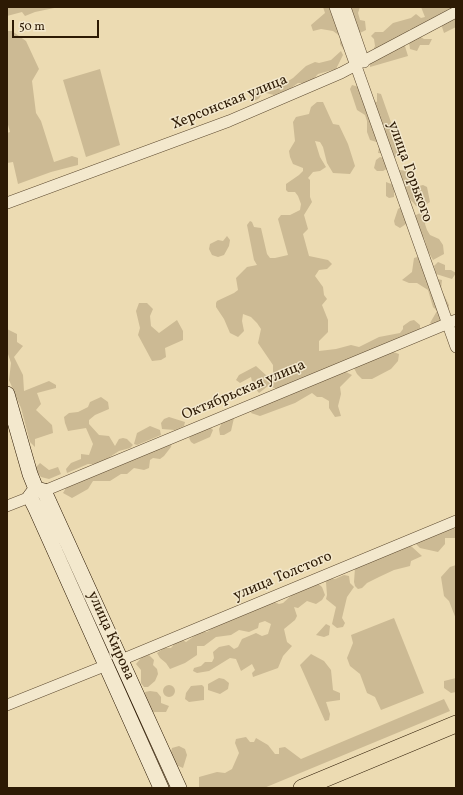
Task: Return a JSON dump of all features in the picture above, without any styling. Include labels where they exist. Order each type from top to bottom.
[{"type":"main road","name":"улица Кирова","points":[[7,394],[30,474],[37,492],[107,665],[161,788]]},
{"type":"main road","name":"улица Кирова","points":[[37,492],[121,660],[179,788]]},
{"type":"main road","points":[[302,788],[456,724]]},
{"type":"street","name":"улица Горького","points":[[335,7],[359,64],[452,321],[456,347]]},
{"type":"street","name":"улица Горького","points":[[345,7],[359,64]]},
{"type":"street","name":"Херсонская улица","points":[[7,202],[221,124],[359,64],[456,12]]},
{"type":"street","name":"Октябрьская улица","points":[[7,506],[37,492],[452,321]]},
{"type":"street","name":"улица Толстого","points":[[121,660],[456,521]]},
{"type":"street","points":[[7,705],[107,665]]},
{"type":"shaded area","points":[[7,7],[59,7],[35,12],[25,16],[22,12],[7,16]]},
{"type":"shaded area","points":[[323,7],[360,7],[358,13],[360,20],[365,21],[366,30],[358,34],[352,48],[344,50],[340,44],[340,36],[333,31],[321,29],[313,31],[311,25],[325,13]]},
{"type":"shaded area","points":[[421,7],[456,7],[456,27],[444,33],[441,24],[420,31],[410,29],[403,40],[408,56],[370,67],[370,57],[375,46],[374,39],[371,36],[375,32],[383,32],[393,23],[411,18],[416,14],[421,18],[425,17]]},
{"type":"shaded area","points":[[7,31],[12,31],[26,41],[39,69],[32,81],[36,113],[41,121],[54,162],[72,156],[78,158],[78,165],[51,172],[18,184],[13,162],[7,163],[7,133],[10,132],[7,121]]},
{"type":"shaded area","points":[[419,36],[424,39],[432,39],[429,45],[420,45],[417,51],[410,49],[409,42]]},
{"type":"shaded area","points":[[341,51],[343,55],[336,69],[318,74],[310,83],[298,83],[291,88],[274,95],[266,93],[265,90],[270,83],[279,81],[285,83],[306,66],[315,62],[319,63],[331,60]]},
{"type":"shaded area","points":[[100,69],[120,145],[86,157],[63,80]]},
{"type":"shaded area","points":[[352,85],[359,87],[371,100],[377,102],[377,93],[381,94],[393,128],[392,137],[399,151],[398,155],[393,159],[390,154],[378,153],[380,143],[370,140],[367,132],[367,121],[365,115],[357,110],[350,89]]},
{"type":"shaded area","points":[[257,88],[260,89],[260,99],[253,100],[250,99],[249,92],[250,89]]},
{"type":"shaded area","points":[[317,102],[323,102],[333,124],[339,125],[348,144],[355,166],[350,174],[333,173],[327,163],[323,147],[320,142],[315,141],[320,157],[326,167],[320,171],[313,172],[308,178],[310,180],[310,197],[312,202],[304,215],[308,229],[303,234],[309,256],[328,260],[332,264],[327,269],[319,270],[315,276],[323,287],[324,295],[327,299],[322,305],[328,320],[328,332],[319,341],[319,351],[351,345],[359,347],[379,337],[400,333],[403,326],[414,320],[420,325],[420,331],[344,371],[352,375],[340,387],[341,394],[338,406],[341,416],[335,417],[329,408],[329,401],[322,397],[317,397],[312,393],[295,403],[260,416],[251,413],[253,409],[283,395],[289,396],[296,390],[281,390],[268,386],[259,393],[253,386],[251,377],[240,383],[236,380],[239,375],[256,366],[267,376],[273,373],[273,365],[258,343],[261,329],[257,323],[251,317],[243,314],[242,321],[244,331],[238,337],[230,333],[224,319],[216,307],[216,303],[217,301],[238,290],[236,278],[247,267],[257,265],[254,260],[247,225],[250,221],[254,227],[261,228],[267,254],[270,258],[288,255],[278,219],[281,215],[290,215],[300,210],[301,204],[298,196],[295,192],[288,192],[286,190],[286,184],[303,171],[303,168],[293,164],[290,157],[289,151],[295,141],[293,122],[296,117],[309,114],[311,107]]},
{"type":"shaded area","points":[[380,157],[386,159],[388,168],[383,171],[377,171],[374,168],[376,160]]},
{"type":"shaded area","points":[[399,170],[409,171],[419,186],[423,185],[427,187],[430,202],[424,206],[416,206],[405,193],[396,175]]},
{"type":"shaded area","points":[[386,182],[394,185],[394,197],[389,198],[386,196]]},
{"type":"shaded area","points":[[401,207],[409,219],[406,224],[400,228],[395,225],[394,221],[398,209]]},
{"type":"shaded area","points":[[422,212],[427,216],[425,224],[430,235],[439,239],[443,245],[444,254],[433,260],[428,251],[424,238],[414,228],[416,215]]},
{"type":"shaded area","points":[[227,236],[230,240],[229,246],[224,255],[218,257],[212,255],[209,249],[210,244],[218,240],[223,241]]},
{"type":"shaded area","points":[[421,256],[437,279],[442,280],[441,289],[449,305],[446,324],[434,326],[430,323],[437,311],[433,307],[428,290],[417,283],[409,283],[402,280],[412,272],[414,258]]},
{"type":"shaded area","points":[[438,262],[445,265],[445,270],[451,270],[456,273],[452,279],[436,274],[434,266]]},
{"type":"shaded area","points":[[139,303],[147,303],[153,309],[150,316],[151,326],[159,333],[177,320],[183,331],[183,340],[165,348],[166,357],[161,360],[152,361],[138,335],[140,328],[136,311]]},
{"type":"shaded area","points":[[7,329],[17,334],[17,342],[23,346],[14,357],[23,375],[24,391],[49,381],[56,385],[56,388],[37,393],[41,404],[36,410],[52,425],[53,433],[35,439],[35,447],[30,442],[21,408],[9,380],[11,363],[7,351]]},
{"type":"shaded area","points":[[390,351],[399,354],[398,361],[391,369],[372,379],[362,379],[357,374],[354,368],[362,362]]},
{"type":"shaded area","points":[[101,397],[108,402],[109,409],[95,415],[89,420],[89,424],[99,435],[109,436],[115,446],[119,439],[123,438],[127,439],[133,445],[130,448],[119,451],[102,462],[88,464],[67,473],[66,469],[71,463],[81,459],[81,454],[89,455],[93,444],[86,428],[68,431],[64,417],[69,413],[78,412],[88,407],[90,402]]},
{"type":"shaded area","points":[[230,415],[234,418],[231,431],[224,435],[220,435],[219,429],[223,420]]},
{"type":"shaded area","points":[[169,417],[185,422],[184,426],[175,430],[162,429],[161,423],[164,419]]},
{"type":"shaded area","points":[[150,426],[160,430],[161,435],[137,445],[134,444],[137,433]]},
{"type":"shaded area","points":[[209,426],[213,430],[210,437],[194,444],[191,442],[189,438],[194,433]]},
{"type":"shaded area","points":[[172,440],[171,447],[164,456],[160,459],[153,458],[150,460],[149,468],[144,470],[134,468],[127,474],[121,474],[110,481],[93,481],[88,489],[72,498],[63,493],[70,481]]},
{"type":"shaded area","points":[[40,463],[49,470],[58,467],[61,474],[49,479],[41,477],[35,468]]},
{"type":"shaded area","points":[[453,528],[456,529],[456,538],[445,538],[445,544],[438,552],[420,548],[416,544],[417,541]]},
{"type":"shaded area","points":[[405,544],[411,546],[422,556],[411,561],[410,566],[394,570],[367,583],[362,588],[358,589],[355,586],[355,568]]},
{"type":"shaded area","points":[[456,565],[456,619],[449,601],[444,596],[441,577],[450,567]]},
{"type":"shaded area","points":[[344,575],[349,576],[350,583],[354,587],[347,597],[342,618],[345,623],[343,627],[337,628],[332,624],[336,607],[326,599],[326,582],[327,578],[335,579]]},
{"type":"shaded area","points":[[316,582],[322,587],[325,595],[322,600],[316,604],[307,601],[298,608],[294,607],[297,616],[295,620],[284,629],[287,642],[292,646],[283,656],[278,668],[253,677],[252,673],[255,670],[252,664],[241,671],[236,659],[230,658],[209,671],[197,673],[193,671],[194,668],[201,666],[205,662],[212,662],[214,658],[213,652],[219,647],[229,645],[234,649],[238,647],[242,639],[256,633],[262,636],[268,634],[271,624],[265,621],[259,623],[258,628],[249,632],[239,630],[231,635],[216,637],[204,646],[197,646],[197,655],[185,663],[170,669],[157,653],[164,648],[171,648],[181,639],[186,642],[200,632],[207,632],[220,617],[274,602],[279,604],[283,603],[293,594]]},
{"type":"shaded area","points":[[394,618],[424,693],[381,710],[375,697],[367,693],[360,674],[350,666],[347,658],[353,643],[351,635]]},
{"type":"shaded area","points":[[326,624],[330,626],[329,635],[324,637],[316,635]]},
{"type":"shaded area","points":[[311,654],[324,661],[331,670],[333,690],[340,693],[340,700],[326,702],[330,714],[329,720],[325,721],[300,665]]},
{"type":"shaded area","points":[[149,655],[154,660],[153,665],[157,669],[158,674],[155,681],[148,687],[144,687],[141,683],[141,670],[136,664],[142,657]]},
{"type":"shaded area","points":[[122,675],[173,788],[166,788],[117,677]]},
{"type":"shaded area","points":[[219,678],[224,679],[229,683],[228,689],[220,694],[208,690],[208,684]]},
{"type":"shaded area","points":[[456,678],[456,692],[451,693],[444,688],[444,681]]},
{"type":"shaded area","points":[[167,685],[171,685],[175,691],[171,697],[167,697],[163,693],[163,689]]},
{"type":"shaded area","points":[[202,685],[204,687],[204,700],[189,702],[185,699],[186,693],[191,686]]},
{"type":"shaded area","points":[[145,692],[157,692],[161,697],[161,703],[169,706],[166,712],[152,712],[146,701]]},
{"type":"shaded area","points":[[444,699],[450,711],[264,788],[199,788],[199,777],[217,772],[225,773],[232,769],[239,753],[235,743],[236,739],[246,737],[250,742],[254,742],[256,738],[268,745],[275,754],[279,754],[279,748],[285,747],[301,759]]},
{"type":"shaded area","points":[[179,746],[185,749],[187,755],[183,768],[176,765],[171,752],[172,748]]}]
